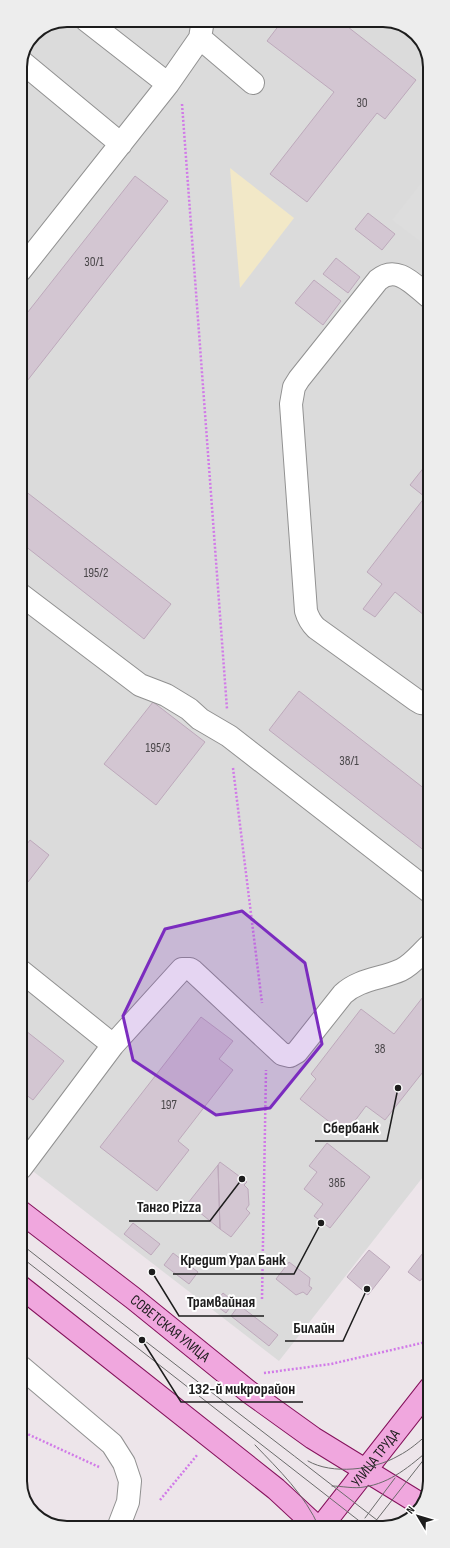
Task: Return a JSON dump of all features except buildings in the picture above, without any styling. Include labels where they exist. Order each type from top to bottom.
[{"type":"main road","name":"СОВЕТСКАЯ УЛИЦА","points":[[27,1217],[133,1298],[249,1392],[313,1438],[407,1496]]},
{"type":"main road","points":[[27,1292],[276,1489],[311,1521]]},
{"type":"main road","name":"УЛИЦА ТРУДА","points":[[326,1521],[423,1397]]},
{"type":"lane","points":[[95,27],[168,84]]},
{"type":"lane","points":[[27,262],[168,84],[202,29],[253,83]]},
{"type":"lane","points":[[27,66],[121,144]]},
{"type":"lane","points":[[423,292],[403,276],[396,274],[390,273],[384,275],[378,280],[299,379],[294,387],[291,404],[306,611],[308,617],[316,628],[410,696],[420,703],[423,703]]},
{"type":"lane","points":[[27,599],[140,685],[166,695],[189,709],[200,719],[229,736],[423,887]]},
{"type":"lane","points":[[27,1160],[113,1044],[179,972],[186,968],[193,971],[282,1054],[290,1056],[294,1055],[342,994],[349,988],[404,968],[423,951]]},
{"type":"lane","points":[[27,976],[113,1044]]},
{"type":"lane","points":[[27,1372],[112,1444],[124,1463],[130,1481],[128,1502],[121,1521]]},
{"type":"path","points":[[168,84],[181,92],[229,736],[266,1039],[262,1299]]},
{"type":"path","points":[[264,1373],[331,1364],[423,1343]]},
{"type":"path","points":[[27,1434],[130,1481]]},
{"type":"path","points":[[160,1500],[211,1437]]},
{"type":"highlighted area","points":[[242,911],[305,963],[322,1044],[270,1108],[216,1115],[133,1060],[123,1016],[165,929]]},
{"type":"shaded area","points":[[386,27],[399,30],[410,37],[418,47],[422,59],[423,1177],[279,1361],[27,1167],[27,67],[30,51],[34,45],[45,34],[51,30],[59,28]]},
{"type":"shaded area","points":[[230,168],[294,218],[240,288]]},
{"type":"shaded area","points":[[423,181],[423,243],[392,220]]},
{"type":"tram line","points":[[27,1249],[378,1521]]},
{"type":"tram line","points":[[27,1262],[359,1521]]},
{"type":"tram line","points":[[308,1461],[329,1468],[341,1469],[353,1469],[377,1465],[402,1454],[423,1438]]},
{"type":"tram line","points":[[255,1445],[282,1473],[299,1494],[316,1521]]},
{"type":"tram line","points":[[332,1486],[360,1488],[383,1482],[400,1473],[423,1454]]},
{"type":"tram line","points":[[376,1521],[423,1461]]},
{"type":"tram line","points":[[365,1518],[395,1478]]},
{"type":"place","name":"Сбербанк","points":[[398,1088]]},
{"type":"place","name":"Танго Pizza","points":[[242,1179]]},
{"type":"place","name":"Кредит Урал Банк","points":[[321,1223]]},
{"type":"place","name":"Трамвайная","points":[[152,1272]]},
{"type":"place","name":"Билайн","points":[[367,1289]]},
{"type":"place","name":"132-й микрорайон","points":[[142,1340]]}]
